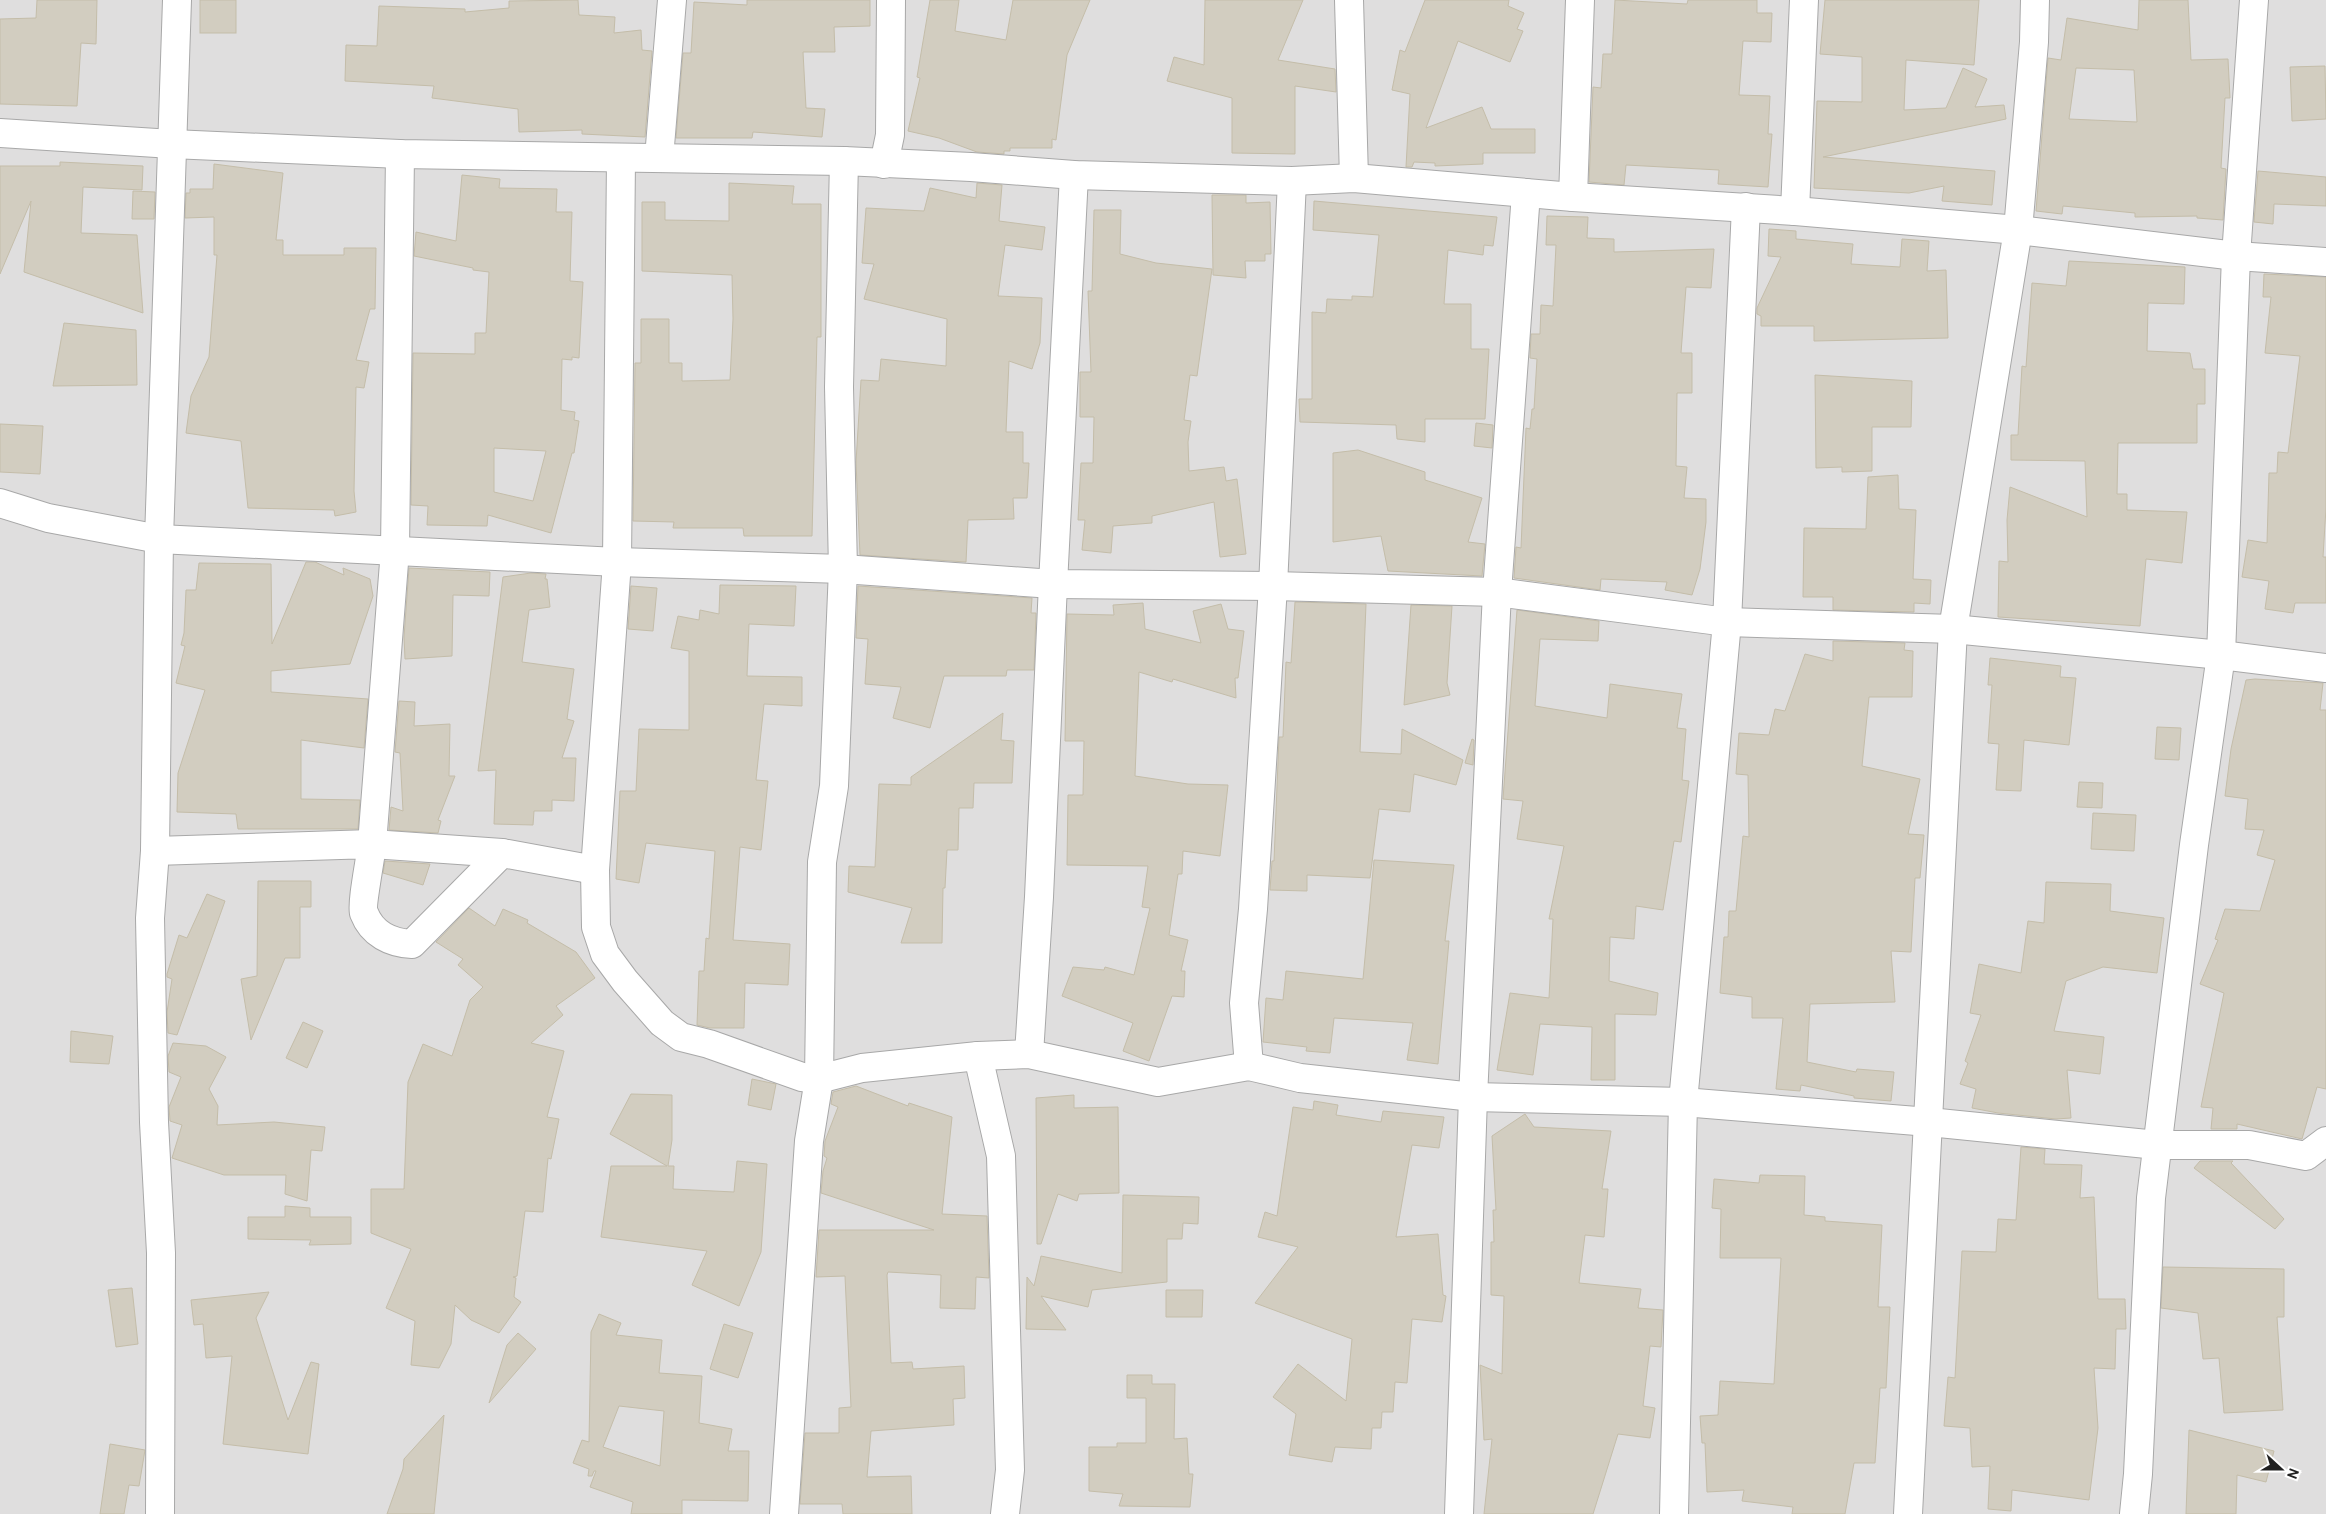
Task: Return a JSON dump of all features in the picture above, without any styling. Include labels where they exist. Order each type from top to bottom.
[{"type":"street","points":[[160,1514],[162,1253],[154,1122],[150,918],[155,850],[159,539],[176,0]]},
{"type":"street","points":[[660,158],[672,0]]},
{"type":"street","points":[[884,164],[890,135],[891,0]]},
{"type":"street","points":[[1349,0],[1354,178]]},
{"type":"street","points":[[1573,197],[1580,0]]},
{"type":"street","points":[[1795,211],[1804,0]]},
{"type":"street","points":[[1908,1514],[1953,629],[2018,230],[2034,42],[2035,0]]},
{"type":"street","points":[[2134,1514],[2138,1474],[2151,1198],[2194,845],[2221,655],[2236,256],[2254,0]]},
{"type":"street","points":[[0,133],[172,144],[400,154],[621,159],[844,161],[971,167],[1074,175],[1292,181],[1354,178],[1573,197],[1746,207],[2018,230],[2236,256],[2326,262]]},
{"type":"street","points":[[400,154],[395,550],[372,844],[363,912],[378,934],[399,944],[412,944],[502,853]]},
{"type":"street","points":[[621,159],[617,562],[595,870],[596,927],[605,954],[662,1023],[681,1037],[709,1044],[802,1077],[819,1079],[862,1068],[978,1056],[1029,1054],[1158,1082],[1249,1066],[1300,1078],[1473,1097],[1683,1102],[1928,1122],[2157,1145],[2249,1145],[2306,1156],[2326,1142]]},
{"type":"street","points":[[784,1514],[810,1141],[819,1079],[822,862],[834,786],[842,569],[839,387],[844,161]]},
{"type":"street","points":[[1029,1054],[1040,897],[1052,584],[1074,175]]},
{"type":"street","points":[[1249,1066],[1244,1003],[1253,909],[1274,586],[1292,181]]},
{"type":"street","points":[[1459,1514],[1473,1097],[1497,592],[1526,193]]},
{"type":"street","points":[[1674,1514],[1683,1102],[1727,622],[1746,207]]},
{"type":"street","points":[[0,503],[48,518],[159,539],[617,562],[842,569],[1052,584],[1274,586],[1497,592],[1727,622],[1953,629],[2221,655],[2326,668]]},
{"type":"street","points":[[155,850],[372,844],[502,853],[595,870]]},
{"type":"street","points":[[978,1056],[1001,1156],[1010,1470],[1005,1514]]},
{"type":"shaded area","points":[[0,0],[2326,0],[2326,1514],[0,1514]]},
{"type":"building","points":[[37,0],[97,0],[96,44],[81,43],[77,106],[0,104],[0,19],[36,18]]},
{"type":"building","points":[[200,0],[236,0],[236,33],[200,33]]},
{"type":"building","points":[[578,0],[579,15],[615,17],[614,33],[641,30],[642,50],[652,51],[645,137],[582,134],[582,130],[519,132],[518,109],[432,98],[434,86],[345,81],[346,45],[377,46],[379,6],[465,9],[465,12],[509,8],[509,1]]},
{"type":"building","points":[[747,0],[870,0],[870,26],[834,27],[835,52],[803,52],[806,108],[825,109],[822,137],[753,132],[752,138],[676,138],[683,53],[691,53],[694,2],[747,5]]},
{"type":"building","points":[[930,0],[959,0],[955,31],[1006,40],[1013,0],[1090,0],[1067,55],[1056,140],[1052,139],[1052,148],[1010,148],[1010,151],[1004,151],[1004,154],[977,152],[939,138],[908,131],[920,78],[917,77]]},
{"type":"building","points":[[1205,0],[1303,0],[1278,60],[1335,69],[1336,92],[1295,86],[1295,154],[1232,153],[1232,98],[1167,81],[1174,57],[1204,65]]},
{"type":"building","points":[[1425,0],[1509,0],[1508,6],[1524,13],[1517,29],[1523,31],[1510,62],[1458,41],[1426,128],[1482,107],[1491,129],[1535,129],[1535,153],[1483,153],[1483,164],[1435,166],[1435,163],[1414,162],[1412,167],[1406,167],[1410,94],[1392,90],[1400,50],[1405,52]]},
{"type":"building","points":[[1615,0],[1687,4],[1688,0],[1757,0],[1757,13],[1772,13],[1771,42],[1743,41],[1739,95],[1770,96],[1768,134],[1772,134],[1768,187],[1718,184],[1719,170],[1626,165],[1624,185],[1589,182],[1593,87],[1601,88],[1603,54],[1612,54]]},
{"type":"building","points":[[1825,0],[1979,0],[1974,65],[1906,60],[1904,110],[1946,108],[1963,68],[1987,79],[1975,107],[2004,105],[2006,119],[1823,157],[1995,171],[1992,205],[1942,201],[1944,186],[1909,193],[1814,188],[1817,101],[1862,102],[1862,57],[1820,54]]},
{"type":"building","points":[[2139,0],[2188,0],[2191,60],[2228,59],[2230,98],[2225,98],[2221,168],[2226,169],[2223,220],[2197,218],[2197,216],[2135,217],[2135,213],[2063,206],[2062,214],[2036,211],[2048,58],[2061,60],[2067,18],[2138,30]],"holes":[[[2076,68],[2134,70],[2137,122],[2069,119]]]},
{"type":"building","points":[[2325,66],[2326,119],[2292,121],[2290,67]]},
{"type":"building","points":[[60,162],[143,166],[142,190],[83,187],[81,233],[137,235],[143,313],[24,272],[31,201],[0,274],[0,166],[60,166]]},
{"type":"building","points":[[214,164],[283,173],[276,240],[283,240],[283,255],[344,255],[344,248],[376,248],[375,309],[370,309],[356,360],[369,362],[364,388],[356,387],[354,491],[356,512],[335,516],[334,510],[248,508],[241,441],[186,433],[191,396],[209,357],[217,255],[214,255],[214,217],[185,218],[186,193],[190,193],[190,189],[213,189]]},
{"type":"building","points":[[2258,171],[2326,177],[2326,206],[2274,204],[2273,224],[2254,222]]},
{"type":"building","points":[[462,175],[500,179],[499,188],[557,189],[556,212],[572,212],[570,281],[583,282],[579,358],[572,357],[572,360],[562,359],[561,410],[575,412],[574,420],[579,421],[574,453],[572,453],[551,533],[488,515],[487,526],[427,525],[428,506],[411,505],[413,353],[475,354],[475,333],[486,333],[489,272],[414,256],[416,232],[456,241]],"holes":[[[494,448],[546,451],[533,501],[494,492]]]},
{"type":"building","points":[[729,183],[794,186],[792,204],[821,204],[821,337],[817,337],[812,536],[744,536],[743,528],[673,528],[674,522],[633,521],[635,363],[641,363],[641,319],[669,319],[669,363],[682,363],[682,381],[730,380],[733,319],[732,275],[642,271],[642,202],[665,202],[665,220],[729,221]]},
{"type":"building","points":[[977,183],[1002,185],[999,221],[1045,227],[1042,250],[1005,245],[998,296],[1042,298],[1040,343],[1032,369],[1009,361],[1006,432],[1023,432],[1023,463],[1029,463],[1027,498],[1013,498],[1014,519],[968,520],[966,562],[860,555],[856,462],[861,380],[879,381],[881,359],[946,366],[947,319],[864,299],[874,264],[862,263],[866,208],[924,211],[930,188],[976,198]]},
{"type":"building","points":[[133,191],[155,192],[154,219],[132,219]]},
{"type":"building","points":[[1212,195],[1246,195],[1246,203],[1270,202],[1271,254],[1265,254],[1265,261],[1245,261],[1246,278],[1213,275]]},
{"type":"building","points":[[1314,201],[1497,217],[1493,246],[1484,245],[1483,255],[1448,250],[1444,304],[1471,304],[1471,349],[1489,349],[1485,419],[1425,419],[1425,442],[1397,439],[1396,425],[1300,422],[1299,399],[1312,399],[1312,312],[1326,313],[1327,299],[1352,300],[1352,296],[1373,297],[1379,235],[1313,230]]},
{"type":"building","points":[[1094,210],[1121,210],[1120,254],[1156,263],[1212,269],[1197,376],[1190,375],[1184,420],[1191,421],[1188,442],[1189,471],[1224,467],[1226,481],[1237,479],[1246,554],[1220,557],[1214,502],[1152,516],[1152,523],[1113,526],[1111,553],[1082,550],[1085,520],[1078,520],[1081,463],[1093,463],[1094,417],[1080,417],[1080,372],[1091,372],[1088,291],[1092,291]]},
{"type":"building","points":[[1547,216],[1588,217],[1587,238],[1614,239],[1614,252],[1714,249],[1711,288],[1686,287],[1681,353],[1692,353],[1692,393],[1677,393],[1676,466],[1687,467],[1684,498],[1706,499],[1706,522],[1700,569],[1692,595],[1665,590],[1667,582],[1601,579],[1600,590],[1514,578],[1516,547],[1521,548],[1526,428],[1530,429],[1532,409],[1534,409],[1537,359],[1530,358],[1531,334],[1540,334],[1541,305],[1553,306],[1556,245],[1546,245]]},
{"type":"building","points":[[1769,229],[1796,231],[1796,239],[1853,244],[1851,264],[1900,267],[1902,239],[1929,241],[1927,271],[1946,270],[1948,338],[1814,341],[1814,326],[1761,326],[1761,316],[1757,314],[1757,308],[1781,257],[1768,256]]},
{"type":"building","points":[[2069,261],[2185,267],[2184,304],[2148,303],[2147,351],[2190,353],[2193,369],[2205,369],[2205,404],[2197,404],[2197,443],[2118,443],[2117,494],[2127,494],[2127,510],[2187,512],[2182,563],[2146,559],[2140,626],[1998,617],[1999,561],[2008,562],[2007,520],[2010,487],[2087,517],[2085,461],[2011,460],[2011,435],[2018,435],[2022,366],[2026,367],[2032,283],[2066,286]]},
{"type":"building","points":[[2264,274],[2326,277],[2326,508],[2323,557],[2326,557],[2326,603],[2295,603],[2293,613],[2265,609],[2269,581],[2242,577],[2248,540],[2267,543],[2269,473],[2277,473],[2278,452],[2288,453],[2300,356],[2265,353],[2271,297],[2263,297]]},
{"type":"building","points":[[64,323],[136,330],[137,385],[53,386]]},
{"type":"building","points":[[1815,375],[1912,381],[1911,427],[1872,427],[1872,471],[1842,472],[1842,467],[1816,468]]},
{"type":"building","points":[[1476,423],[1493,425],[1492,448],[1474,446]]},
{"type":"building","points":[[0,424],[43,426],[40,474],[0,472]]},
{"type":"building","points":[[1358,450],[1425,472],[1425,480],[1482,498],[1468,542],[1485,544],[1482,576],[1388,571],[1381,536],[1333,542],[1333,453]]},
{"type":"building","points":[[1898,475],[1899,509],[1916,510],[1913,579],[1931,580],[1930,604],[1914,603],[1914,612],[1833,610],[1833,597],[1803,597],[1804,528],[1866,529],[1868,477]]},
{"type":"building","points":[[306,562],[315,562],[344,575],[343,568],[370,579],[373,596],[350,664],[271,671],[271,692],[368,699],[364,748],[301,740],[301,799],[360,800],[358,829],[238,829],[236,814],[177,812],[178,773],[205,690],[176,683],[185,646],[181,645],[184,633],[186,590],[196,590],[199,563],[271,564],[272,644]]},
{"type":"building","points":[[409,568],[490,572],[489,596],[453,595],[452,656],[405,659],[404,637]]},
{"type":"building","points":[[531,573],[546,574],[545,579],[547,579],[550,607],[529,610],[522,662],[574,669],[567,719],[574,721],[562,758],[576,758],[574,801],[552,800],[552,811],[534,811],[533,825],[494,824],[496,770],[478,771],[503,577]]},
{"type":"building","points":[[720,585],[796,586],[794,626],[749,624],[747,676],[802,677],[802,706],[764,704],[756,780],[768,781],[761,850],[740,847],[733,940],[790,944],[788,985],[745,983],[744,1028],[710,1028],[697,1025],[699,971],[704,971],[706,938],[709,939],[715,851],[646,843],[639,883],[616,879],[620,791],[636,791],[639,729],[689,730],[689,651],[671,648],[678,616],[699,620],[700,610],[719,614]]},
{"type":"building","points":[[631,586],[657,588],[653,631],[628,629]]},
{"type":"building","points":[[858,586],[1032,598],[1031,613],[1036,613],[1034,670],[1007,670],[1006,676],[944,676],[930,728],[893,718],[901,687],[865,684],[868,639],[856,638]]},
{"type":"building","points":[[1295,602],[1366,604],[1360,752],[1401,754],[1402,729],[1463,760],[1456,785],[1414,774],[1410,812],[1379,809],[1370,878],[1307,875],[1307,891],[1270,890],[1272,861],[1274,861],[1279,737],[1283,737],[1286,662],[1291,663]]},
{"type":"building","points":[[1143,603],[1145,629],[1201,643],[1193,611],[1221,604],[1228,629],[1244,631],[1238,678],[1235,678],[1236,698],[1173,679],[1172,682],[1139,672],[1135,776],[1188,784],[1228,785],[1220,856],[1183,851],[1182,874],[1178,874],[1169,935],[1188,940],[1181,971],[1185,971],[1184,997],[1172,996],[1149,1061],[1123,1051],[1133,1023],[1062,996],[1073,967],[1104,970],[1105,967],[1134,975],[1150,908],[1142,907],[1148,866],[1067,865],[1068,795],[1083,795],[1084,741],[1065,741],[1067,614],[1114,615],[1113,605]]},
{"type":"building","points":[[1411,605],[1452,606],[1447,683],[1450,695],[1404,705]]},
{"type":"building","points":[[1517,610],[1599,621],[1598,641],[1540,639],[1535,706],[1607,718],[1610,684],[1682,694],[1677,728],[1686,729],[1682,780],[1689,781],[1681,842],[1674,841],[1663,910],[1636,906],[1634,939],[1610,937],[1609,981],[1658,993],[1656,1015],[1615,1014],[1615,1080],[1591,1080],[1592,1027],[1540,1024],[1533,1075],[1497,1070],[1510,993],[1549,998],[1553,919],[1549,919],[1564,846],[1517,839],[1523,801],[1503,799]]},
{"type":"building","points":[[1833,641],[1905,643],[1904,650],[1913,651],[1912,697],[1869,697],[1862,766],[1920,779],[1908,834],[1924,835],[1920,878],[1915,878],[1911,952],[1891,951],[1895,1002],[1810,1004],[1807,1062],[1856,1072],[1857,1069],[1894,1072],[1891,1101],[1854,1098],[1854,1096],[1801,1085],[1800,1091],[1776,1089],[1783,1018],[1752,1018],[1752,997],[1720,993],[1724,937],[1728,937],[1729,911],[1736,911],[1743,836],[1749,837],[1748,775],[1736,774],[1739,733],[1769,735],[1775,709],[1785,711],[1805,654],[1833,661]]},
{"type":"building","points":[[1990,658],[2061,666],[2060,677],[2076,678],[2069,745],[2024,740],[2021,791],[1996,790],[1999,744],[1988,743],[1992,685],[1988,685]]},
{"type":"building","points":[[2246,680],[2323,683],[2320,710],[2326,710],[2326,1089],[2317,1087],[2302,1139],[2237,1124],[2237,1129],[2211,1129],[2213,1108],[2201,1107],[2224,993],[2200,984],[2218,940],[2215,939],[2225,909],[2260,911],[2275,860],[2257,855],[2264,830],[2245,829],[2248,799],[2225,796],[2231,749]]},
{"type":"building","points":[[399,701],[415,702],[414,726],[450,724],[449,776],[455,776],[438,820],[441,821],[438,833],[389,830],[391,807],[403,811],[400,753],[395,752]]},
{"type":"building","points":[[1003,713],[1001,740],[1014,741],[1012,783],[974,783],[973,808],[959,808],[958,850],[947,850],[945,888],[943,888],[942,943],[901,943],[912,908],[848,892],[849,866],[875,867],[879,784],[911,785],[911,777]]},
{"type":"building","points":[[2157,727],[2181,728],[2179,760],[2155,759]]},
{"type":"building","points":[[1472,739],[1474,740],[1473,765],[1465,763]]},
{"type":"building","points":[[2079,782],[2103,783],[2102,808],[2077,807]]},
{"type":"building","points":[[2093,813],[2136,815],[2134,851],[2091,849]]},
{"type":"building","points":[[1374,860],[1454,865],[1445,941],[1449,941],[1438,1064],[1407,1060],[1413,1023],[1334,1018],[1330,1053],[1306,1051],[1307,1047],[1263,1042],[1266,998],[1283,1000],[1286,971],[1363,979]]},
{"type":"building","points":[[385,861],[430,864],[423,885],[383,873]]},
{"type":"building","points":[[258,881],[311,881],[311,907],[300,907],[300,958],[285,958],[251,1040],[241,979],[257,976]]},
{"type":"building","points":[[2046,882],[2111,884],[2110,911],[2164,918],[2157,973],[2103,967],[2066,981],[2054,1031],[2104,1037],[2100,1074],[2067,1070],[2071,1118],[2056,1119],[1998,1113],[1972,1108],[1976,1089],[1960,1084],[1968,1063],[1965,1061],[1981,1015],[1970,1013],[1979,964],[2021,973],[2028,921],[2044,923]]},
{"type":"building","points":[[207,894],[225,901],[177,1035],[168,1033],[167,1012],[172,979],[167,977],[167,974],[179,935],[187,938]]},
{"type":"building","points":[[469,908],[495,926],[503,909],[528,920],[527,923],[576,952],[595,978],[556,1006],[563,1015],[531,1043],[564,1051],[547,1117],[559,1119],[551,1159],[548,1158],[543,1212],[525,1211],[517,1276],[513,1277],[516,1278],[514,1297],[521,1302],[499,1333],[471,1320],[455,1305],[451,1344],[439,1368],[411,1365],[415,1321],[386,1308],[411,1249],[371,1233],[371,1189],[404,1189],[408,1082],[423,1044],[452,1056],[470,1000],[483,987],[458,965],[463,959],[436,942]]},
{"type":"building","points":[[303,1022],[323,1031],[307,1068],[286,1058]]},
{"type":"building","points":[[71,1031],[113,1036],[109,1064],[70,1062]]},
{"type":"building","points":[[173,1043],[206,1046],[226,1057],[209,1089],[218,1106],[217,1125],[274,1122],[325,1127],[322,1151],[311,1150],[307,1201],[285,1194],[286,1175],[224,1175],[172,1158],[182,1125],[170,1121],[169,1107],[181,1077],[169,1072],[168,1056]]},
{"type":"building","points":[[752,1079],[776,1084],[771,1110],[748,1105]]},
{"type":"building","points":[[856,1086],[908,1106],[909,1103],[952,1117],[942,1214],[987,1216],[989,1278],[976,1277],[975,1309],[940,1308],[941,1275],[888,1272],[887,1275],[891,1363],[912,1362],[913,1369],[964,1366],[965,1398],[953,1399],[954,1425],[871,1431],[867,1477],[911,1476],[912,1514],[843,1514],[842,1504],[800,1504],[805,1433],[839,1433],[839,1408],[851,1407],[845,1276],[816,1277],[819,1230],[934,1230],[821,1193],[823,1171],[827,1158],[824,1156],[825,1141],[838,1107],[831,1104],[833,1092]]},
{"type":"building","points":[[631,1094],[672,1095],[672,1140],[668,1166],[674,1166],[673,1189],[734,1192],[737,1161],[767,1164],[761,1252],[739,1306],[692,1285],[707,1251],[601,1237],[611,1166],[667,1166],[610,1134]]},
{"type":"building","points":[[1074,1095],[1074,1108],[1118,1107],[1119,1193],[1079,1194],[1077,1201],[1058,1194],[1041,1244],[1037,1244],[1036,1098]]},
{"type":"building","points":[[1314,1101],[1338,1105],[1336,1115],[1381,1122],[1383,1111],[1444,1117],[1439,1148],[1412,1145],[1396,1237],[1438,1234],[1443,1295],[1446,1296],[1442,1322],[1412,1319],[1407,1383],[1395,1382],[1393,1412],[1382,1412],[1381,1428],[1372,1428],[1371,1449],[1335,1447],[1332,1462],[1289,1455],[1296,1414],[1273,1397],[1298,1364],[1346,1401],[1352,1339],[1255,1303],[1298,1247],[1258,1237],[1265,1212],[1277,1216],[1293,1107],[1313,1110]]},
{"type":"building","points":[[1525,1114],[1534,1127],[1611,1131],[1602,1189],[1608,1189],[1604,1237],[1585,1235],[1579,1283],[1641,1289],[1638,1308],[1663,1310],[1661,1347],[1650,1346],[1643,1406],[1655,1408],[1650,1438],[1618,1434],[1593,1514],[1484,1514],[1492,1439],[1484,1440],[1480,1365],[1502,1374],[1504,1296],[1491,1295],[1491,1242],[1494,1242],[1493,1210],[1496,1210],[1492,1136]]},
{"type":"building","points":[[2021,1147],[2045,1149],[2044,1164],[2082,1165],[2080,1198],[2094,1197],[2098,1299],[2125,1299],[2126,1329],[2116,1329],[2115,1369],[2094,1368],[2098,1428],[2089,1500],[2012,1490],[2011,1511],[1988,1509],[1990,1466],[1972,1467],[1970,1428],[1944,1426],[1948,1377],[1955,1378],[1962,1251],[1996,1252],[1998,1219],[2016,1220]]},
{"type":"building","points":[[2200,1161],[2233,1161],[2231,1163],[2284,1219],[2275,1229],[2194,1168]]},
{"type":"building","points":[[1760,1175],[1805,1176],[1804,1215],[1825,1217],[1825,1221],[1882,1225],[1878,1307],[1890,1307],[1886,1388],[1880,1388],[1875,1463],[1854,1463],[1845,1514],[1792,1514],[1793,1507],[1742,1501],[1744,1490],[1707,1492],[1705,1443],[1702,1443],[1700,1416],[1718,1415],[1720,1381],[1774,1384],[1781,1258],[1720,1258],[1721,1209],[1712,1208],[1714,1179],[1759,1183]]},
{"type":"building","points":[[1123,1195],[1199,1197],[1198,1224],[1183,1223],[1182,1239],[1167,1239],[1167,1282],[1092,1290],[1088,1307],[1041,1296],[1066,1330],[1026,1329],[1027,1277],[1034,1286],[1041,1256],[1122,1273]]},
{"type":"building","points":[[285,1206],[310,1208],[310,1217],[351,1217],[351,1244],[309,1245],[311,1240],[248,1239],[248,1217],[285,1217]]},
{"type":"building","points":[[2163,1267],[2284,1269],[2284,1317],[2277,1317],[2283,1410],[2224,1413],[2219,1358],[2203,1359],[2198,1313],[2161,1308]]},
{"type":"building","points":[[132,1288],[138,1344],[116,1347],[108,1290]]},
{"type":"building","points":[[1166,1290],[1203,1290],[1202,1317],[1166,1317]]},
{"type":"building","points":[[269,1292],[256,1318],[288,1420],[311,1362],[319,1364],[308,1454],[223,1444],[232,1356],[206,1358],[203,1324],[194,1325],[191,1300]]},
{"type":"building","points":[[599,1314],[621,1323],[616,1335],[662,1340],[659,1373],[702,1376],[699,1423],[732,1429],[728,1451],[749,1451],[748,1501],[682,1500],[682,1514],[631,1514],[633,1502],[590,1487],[596,1471],[594,1471],[592,1476],[588,1476],[589,1469],[573,1463],[582,1440],[589,1442],[591,1332]],"holes":[[[619,1406],[664,1411],[660,1466],[603,1447]]]},
{"type":"building","points":[[724,1324],[753,1333],[738,1378],[710,1369]]},
{"type":"building","points":[[518,1333],[536,1349],[489,1403],[507,1345]]},
{"type":"building","points":[[1127,1375],[1152,1375],[1152,1384],[1175,1384],[1174,1439],[1187,1438],[1189,1474],[1193,1474],[1190,1507],[1119,1506],[1123,1494],[1089,1491],[1089,1447],[1117,1447],[1117,1443],[1146,1443],[1146,1398],[1127,1398]]},
{"type":"building","points":[[444,1415],[434,1514],[387,1514],[403,1469],[404,1459]]},
{"type":"building","points":[[2189,1430],[2274,1451],[2266,1482],[2237,1475],[2236,1514],[2186,1514]]},
{"type":"building","points":[[110,1444],[145,1450],[139,1486],[129,1485],[124,1514],[100,1514]]}]
